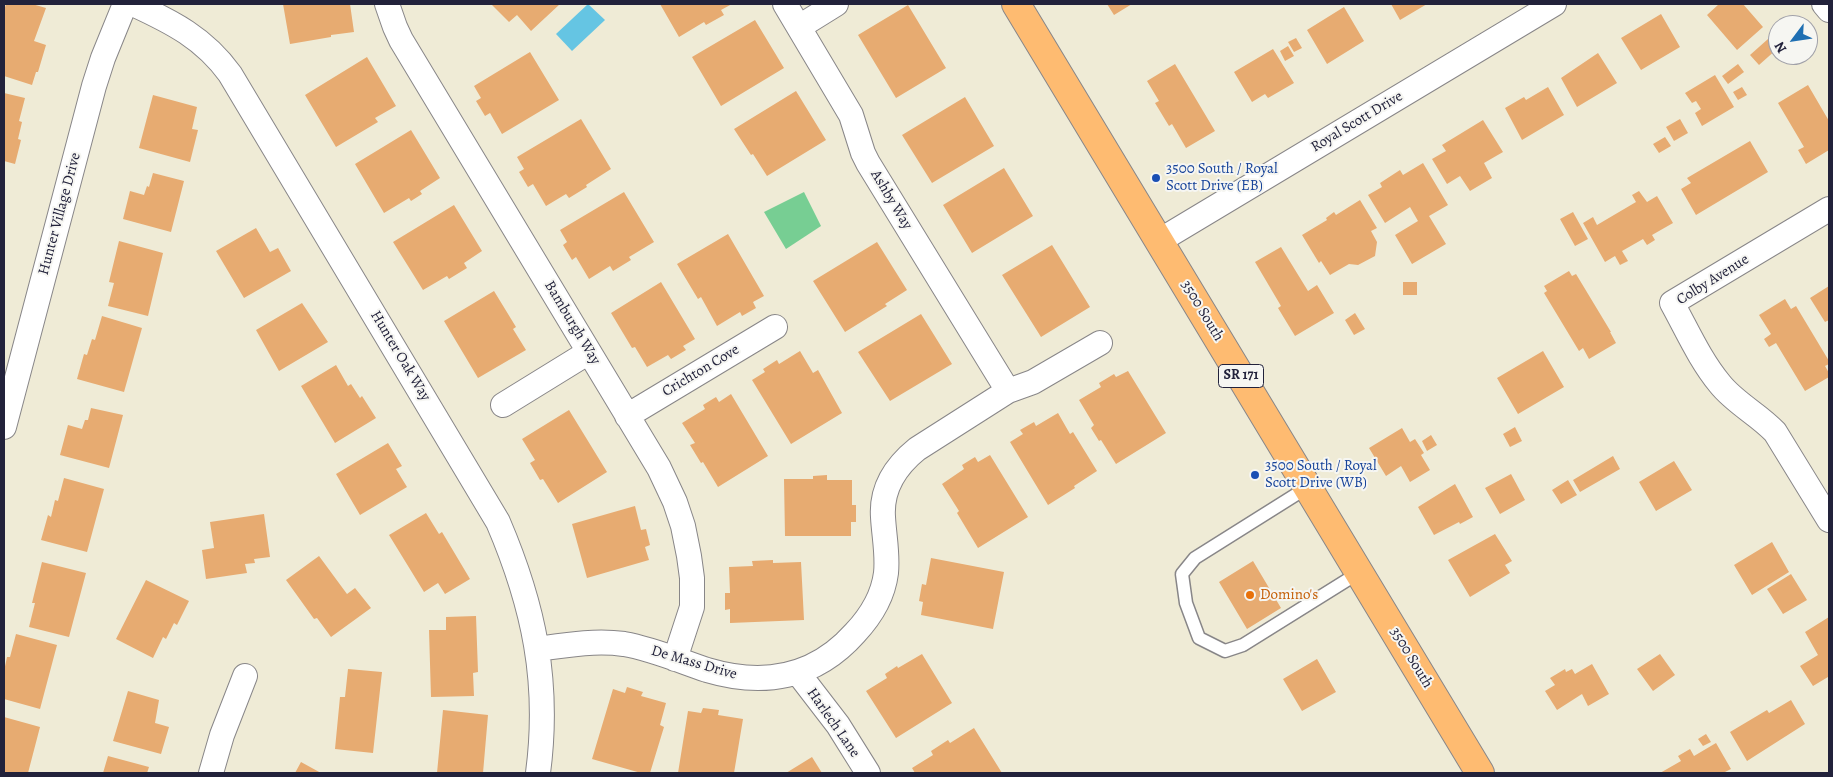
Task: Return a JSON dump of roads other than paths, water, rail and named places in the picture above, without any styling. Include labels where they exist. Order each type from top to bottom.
[{"type":"main road","name":"3500 South","points":[[1016,4],[1480,773]]},
{"type":"street","name":"Hunter Village Drive","points":[[4,427],[94,86],[124,4]]},
{"type":"street","name":"Hunter Oak Way","points":[[133,4],[195,37],[220,60],[230,74],[498,522],[521,579],[530,608],[538,649],[542,678],[542,738],[538,773]]},
{"type":"street","name":"Bamburgh Way","points":[[387,4],[401,40],[628,416],[675,502],[689,556],[693,598],[692,607],[675,659]]},
{"type":"street","name":"Ashby Way","points":[[785,4],[851,115],[868,163],[1008,392]]},
{"type":"street","points":[[799,27],[836,4]]},
{"type":"street","name":"Royal Scott Drive","points":[[1159,241],[1554,4]]},
{"type":"street","points":[[1824,4],[1829,10]]},
{"type":"street","name":"Colby Avenue","points":[[1829,209],[1672,304],[1720,384],[1730,395],[1775,432],[1829,520]]},
{"type":"street","name":"Crichton Cove","points":[[628,416],[775,327]]},
{"type":"street","name":"De Mass Drive","points":[[538,649],[573,644],[607,643],[641,648],[720,673],[748,678],[782,677],[812,667],[852,637],[874,608],[882,592],[887,556],[882,505],[885,492],[896,469],[916,449],[1008,392],[1033,382],[1100,343]]},
{"type":"street","points":[[504,404],[589,352]]},
{"type":"street","name":"Harlech Lane","points":[[798,673],[838,725],[868,773]]},
{"type":"street","points":[[211,773],[222,735],[244,676]]},
{"type":"lane","points":[[1308,487],[1194,558],[1182,574],[1186,604],[1199,638],[1225,651],[1243,645],[1360,572]]},
{"type":"water","points":[[588,4],[605,20],[572,51],[556,34]]},
{"type":"place","name":"3500 South / Royal Scott Drive (EB)","points":[[1156,178]]},
{"type":"place","name":"3500 South / Royal Scott Drive (WB)","points":[[1255,475]]},
{"type":"place","name":"Domino's","points":[[1250,595]]}]
